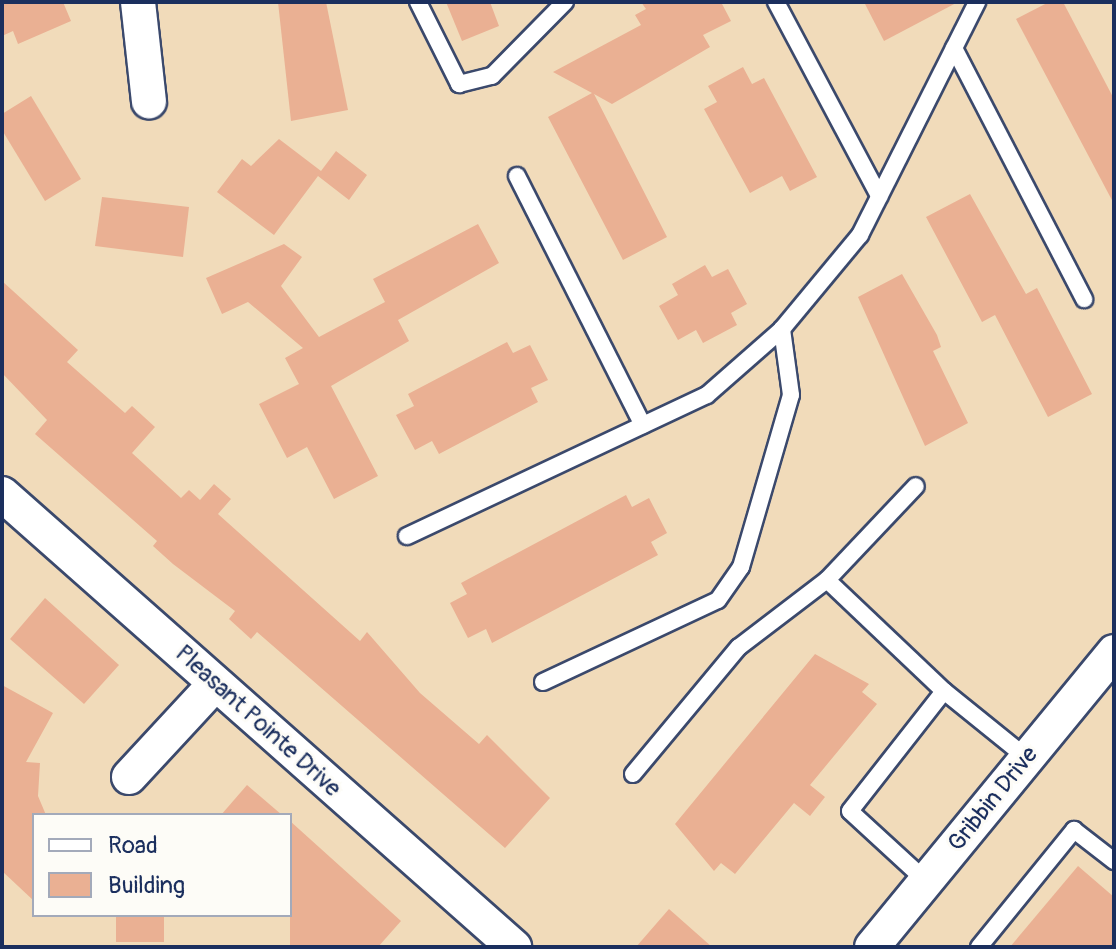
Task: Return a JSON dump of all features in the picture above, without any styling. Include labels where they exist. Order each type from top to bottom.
[{"type":"street","points":[[138,2],[149,101]]},
{"type":"street","name":"Pleasant Pointe Drive","points":[[2,494],[514,947]]},
{"type":"street","name":"Gribbin Drive","points":[[872,947],[1114,652]]},
{"type":"street","points":[[129,777],[215,684]]},
{"type":"lane","points":[[418,2],[459,84],[492,76],[565,2]]},
{"type":"lane","points":[[776,2],[879,196]]},
{"type":"lane","points":[[407,536],[707,395],[782,329],[860,235],[977,2]]},
{"type":"lane","points":[[954,48],[1084,299]]},
{"type":"lane","points":[[517,176],[643,425]]},
{"type":"lane","points":[[543,682],[718,600],[741,567],[791,395],[782,329]]},
{"type":"lane","points":[[633,774],[739,647],[827,580],[916,486]]},
{"type":"lane","points":[[827,580],[944,691],[1027,758]]},
{"type":"lane","points":[[926,881],[850,811],[944,691]]},
{"type":"lane","points":[[979,947],[1074,830],[1114,861]]},
{"type":"building","points":[[2,2],[63,2],[71,21],[18,44],[13,31],[2,36]]},
{"type":"building","points":[[278,2],[326,2],[348,110],[291,121]]},
{"type":"building","points":[[446,2],[490,2],[499,26],[462,41]]},
{"type":"building","points":[[641,2],[721,2],[731,21],[703,35],[710,47],[612,104],[594,94],[667,237],[623,260],[548,117],[592,93],[553,72],[641,25],[635,15],[646,9]]},
{"type":"building","points":[[864,2],[958,2],[884,41]]},
{"type":"building","points":[[1049,2],[1063,2],[1114,99],[1114,204],[1016,19]]},
{"type":"building","points":[[743,67],[752,84],[764,78],[817,177],[790,191],[782,176],[750,193],[704,109],[717,102],[708,86]]},
{"type":"building","points":[[31,96],[81,179],[45,201],[2,130],[2,114]]},
{"type":"building","points":[[279,139],[321,171],[336,151],[367,175],[349,200],[318,176],[274,235],[217,192],[242,159],[251,166]]},
{"type":"building","points":[[970,194],[1026,294],[1037,288],[1092,394],[1048,417],[995,315],[982,322],[926,217]]},
{"type":"building","points":[[102,197],[189,207],[183,257],[95,246]]},
{"type":"building","points":[[478,224],[499,263],[398,320],[409,341],[331,386],[378,476],[334,499],[307,447],[287,458],[259,404],[299,384],[285,358],[303,348],[248,302],[222,314],[206,278],[284,244],[302,257],[281,286],[319,337],[385,302],[373,279]]},
{"type":"building","points":[[705,265],[712,277],[728,269],[747,304],[731,313],[737,325],[703,343],[696,330],[678,340],[659,306],[678,295],[672,284]]},
{"type":"building","points":[[902,274],[937,335],[941,347],[933,351],[968,423],[925,446],[858,297]]},
{"type":"building","points":[[2,281],[78,350],[67,362],[125,413],[132,406],[155,427],[132,453],[181,498],[189,490],[200,500],[214,484],[231,499],[218,514],[360,641],[367,632],[420,693],[479,744],[487,735],[550,798],[505,848],[257,632],[251,639],[229,619],[235,611],[173,564],[153,546],[157,541],[35,434],[47,420],[2,373]]},
{"type":"building","points":[[507,342],[513,353],[530,345],[548,380],[531,388],[538,402],[439,454],[432,441],[415,450],[396,415],[414,406],[408,394]]},
{"type":"building","points":[[626,495],[632,507],[649,498],[667,533],[651,542],[658,555],[492,643],[486,629],[468,638],[450,603],[467,594],[461,583]]},
{"type":"building","points":[[45,598],[119,665],[84,704],[10,639]]},
{"type":"building","points":[[815,654],[869,684],[862,692],[877,704],[810,785],[825,797],[810,816],[794,803],[735,874],[721,863],[714,871],[675,824]]},
{"type":"building","points":[[2,685],[53,713],[26,762],[40,763],[38,796],[45,813],[32,813],[32,899],[2,871]]},
{"type":"building","points":[[247,785],[280,813],[223,813]]},
{"type":"building","points":[[292,823],[401,921],[378,947],[290,947]]},
{"type":"building","points":[[1078,866],[1114,897],[1114,947],[1010,947]]},
{"type":"building","points":[[669,909],[712,947],[636,947]]},
{"type":"building","points":[[116,917],[164,917],[164,942],[116,942]]}]
